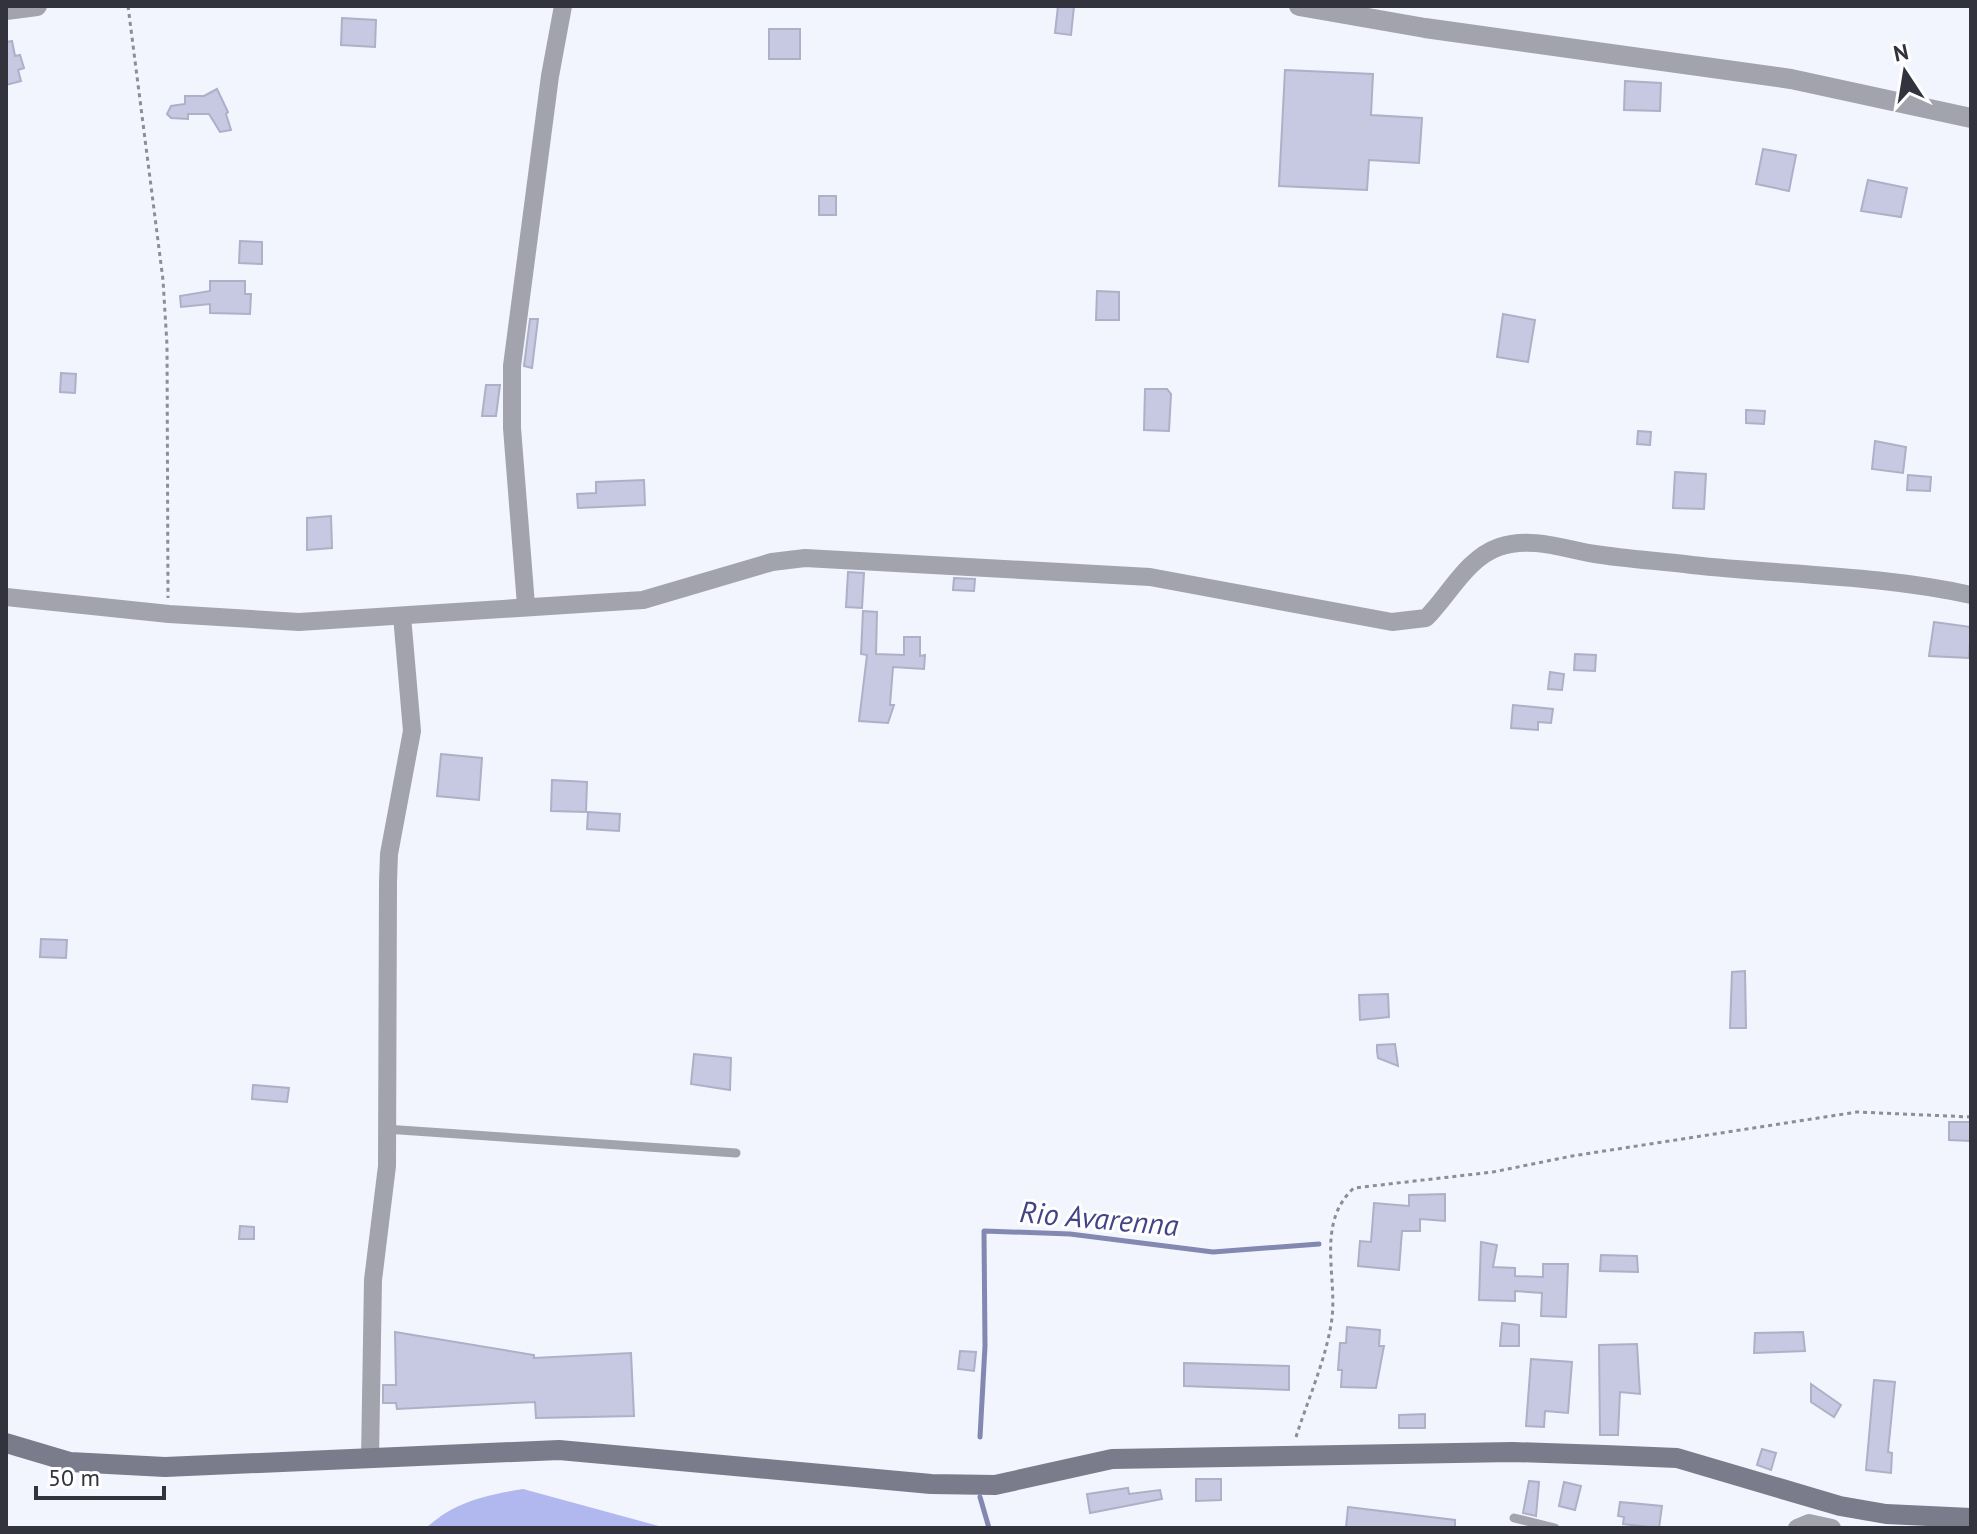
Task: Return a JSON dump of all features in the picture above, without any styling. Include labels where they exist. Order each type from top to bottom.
[{"type":"main road","points":[[6,1443],[70,1462],[165,1467],[559,1450],[916,1483],[995,1485],[1112,1459],[1513,1452],[1677,1458],[1883,1521],[1971,1518]]},
{"type":"street","points":[[6,10],[37,6]]},
{"type":"street","points":[[526,605],[512,428],[512,366],[550,76],[563,6]]},
{"type":"street","points":[[1299,6],[1425,28],[1791,79],[1971,118]]},
{"type":"street","points":[[6,597],[169,614],[299,622],[526,605],[643,600],[772,562],[805,558],[1150,577],[1392,622],[1415,622],[1426,618],[1478,560],[1495,548],[1511,543],[1556,545],[1595,554],[1695,565],[1860,579],[1971,595]]},
{"type":"street","points":[[370,1459],[373,1280],[387,1166],[389,854],[412,731],[402,616]]},
{"type":"street","points":[[1797,1528],[1809,1523],[1832,1528]]},
{"type":"lane","points":[[385,1129],[736,1153]]},
{"type":"lane","points":[[1514,1518],[1555,1528]]},
{"type":"path","points":[[128,6],[163,280],[167,345],[169,614]]},
{"type":"path","points":[[1291,1455],[1332,1318],[1331,1232],[1347,1195],[1354,1188],[1493,1172],[1572,1156],[1857,1112],[1971,1117]]},
{"type":"shaded area","points":[[523,1489],[666,1528],[426,1528],[448,1512],[471,1501]]},
{"type":"building","points":[[1058,6],[1074,6],[1071,35],[1055,33]]},
{"type":"building","points":[[342,18],[376,20],[375,47],[341,45]]},
{"type":"building","points":[[769,29],[800,29],[800,59],[769,59]]},
{"type":"building","points":[[12,41],[15,56],[20,55],[24,68],[18,70],[21,81],[6,85],[6,42]]},
{"type":"building","points":[[1285,70],[1373,74],[1371,115],[1422,118],[1419,163],[1369,160],[1367,190],[1279,186]]},
{"type":"building","points":[[1625,81],[1661,83],[1660,111],[1624,110]]},
{"type":"building","points":[[217,89],[228,112],[231,130],[220,132],[209,114],[188,114],[188,119],[171,118],[167,114],[171,106],[185,104],[185,96],[204,96]]},
{"type":"building","points":[[1763,149],[1796,155],[1789,191],[1756,184]]},
{"type":"building","points":[[1868,180],[1907,188],[1901,217],[1861,211]]},
{"type":"building","points":[[819,196],[836,196],[836,215],[819,215]]},
{"type":"building","points":[[240,241],[262,242],[262,264],[239,263]]},
{"type":"building","points":[[210,281],[245,281],[245,294],[251,294],[250,314],[210,313],[210,304],[181,307],[180,296],[210,291]]},
{"type":"building","points":[[1097,291],[1119,292],[1119,320],[1096,320]]},
{"type":"building","points":[[1503,314],[1535,320],[1528,362],[1497,357]]},
{"type":"building","points":[[530,319],[538,319],[532,368],[524,366]]},
{"type":"building","points":[[61,373],[76,374],[75,393],[60,392]]},
{"type":"building","points":[[486,385],[500,385],[496,416],[482,416]]},
{"type":"building","points":[[1145,389],[1167,389],[1171,394],[1169,431],[1144,430]]},
{"type":"building","points":[[1746,410],[1765,411],[1764,424],[1746,423]]},
{"type":"building","points":[[1638,431],[1651,432],[1650,445],[1637,444]]},
{"type":"building","points":[[1875,441],[1906,447],[1903,473],[1872,469]]},
{"type":"building","points":[[1675,472],[1706,474],[1704,509],[1673,508]]},
{"type":"building","points":[[1908,475],[1931,477],[1930,491],[1907,490]]},
{"type":"building","points":[[644,480],[645,505],[578,508],[577,494],[596,493],[596,482]]},
{"type":"building","points":[[331,516],[332,548],[307,550],[307,518]]},
{"type":"building","points":[[848,572],[864,573],[862,608],[846,607]]},
{"type":"building","points":[[954,578],[975,579],[974,591],[953,590]]},
{"type":"building","points":[[863,611],[877,612],[876,654],[904,655],[904,637],[920,637],[920,656],[925,655],[924,669],[893,667],[890,705],[894,705],[888,723],[859,721],[867,655],[861,654]]},
{"type":"building","points":[[1934,622],[1971,627],[1969,658],[1929,656]]},
{"type":"building","points":[[1575,654],[1596,655],[1595,671],[1574,670]]},
{"type":"building","points":[[1550,672],[1564,674],[1562,690],[1548,689]]},
{"type":"building","points":[[1513,705],[1553,709],[1551,723],[1538,722],[1538,730],[1511,728]]},
{"type":"building","points":[[441,754],[482,758],[479,800],[437,796]]},
{"type":"building","points":[[552,780],[587,782],[586,812],[551,811]]},
{"type":"building","points":[[588,812],[620,814],[619,831],[587,829]]},
{"type":"building","points":[[41,939],[67,940],[66,958],[40,957]]},
{"type":"building","points":[[1745,971],[1746,1028],[1730,1028],[1732,972]]},
{"type":"building","points":[[1388,994],[1389,1017],[1360,1020],[1359,995]]},
{"type":"building","points":[[1395,1044],[1398,1066],[1378,1058],[1377,1051],[1377,1045]]},
{"type":"building","points":[[694,1054],[731,1058],[730,1090],[691,1084]]},
{"type":"building","points":[[253,1085],[289,1088],[287,1102],[252,1099]]},
{"type":"building","points":[[1949,1122],[1971,1122],[1971,1141],[1949,1140]]},
{"type":"building","points":[[1445,1194],[1445,1221],[1420,1219],[1420,1231],[1402,1231],[1399,1270],[1358,1266],[1360,1241],[1371,1242],[1374,1203],[1409,1206],[1409,1195]]},
{"type":"building","points":[[240,1226],[254,1227],[254,1239],[239,1239]]},
{"type":"building","points":[[1481,1242],[1497,1245],[1493,1267],[1515,1268],[1515,1276],[1543,1277],[1543,1264],[1568,1264],[1566,1317],[1541,1316],[1542,1293],[1515,1291],[1515,1301],[1479,1300]]},
{"type":"building","points":[[1601,1255],[1637,1256],[1638,1272],[1600,1271]]},
{"type":"building","points":[[1502,1323],[1519,1325],[1519,1346],[1500,1346]]},
{"type":"building","points":[[1347,1327],[1380,1330],[1379,1346],[1384,1346],[1376,1388],[1341,1387],[1342,1370],[1338,1370],[1340,1343],[1346,1343]]},
{"type":"building","points":[[395,1332],[534,1355],[534,1358],[631,1353],[634,1416],[536,1418],[535,1402],[397,1409],[396,1403],[383,1403],[383,1385],[396,1385]]},
{"type":"building","points":[[1803,1332],[1805,1351],[1754,1353],[1755,1333]]},
{"type":"building","points":[[1637,1344],[1640,1394],[1620,1392],[1618,1435],[1600,1435],[1599,1345]]},
{"type":"building","points":[[960,1351],[976,1352],[974,1371],[958,1369]]},
{"type":"building","points":[[1531,1359],[1572,1362],[1568,1413],[1545,1411],[1544,1427],[1526,1426]]},
{"type":"building","points":[[1184,1363],[1289,1366],[1289,1390],[1184,1386]]},
{"type":"building","points":[[1874,1380],[1895,1382],[1888,1452],[1892,1453],[1891,1473],[1866,1470]]},
{"type":"building","points":[[1811,1384],[1841,1405],[1834,1417],[1811,1402]]},
{"type":"building","points":[[1425,1414],[1425,1428],[1399,1428],[1399,1415]]},
{"type":"building","points":[[1762,1449],[1776,1453],[1771,1470],[1757,1465]]},
{"type":"building","points":[[1196,1479],[1221,1479],[1221,1500],[1196,1501]]},
{"type":"building","points":[[1529,1481],[1539,1482],[1536,1516],[1523,1513]]},
{"type":"building","points":[[1564,1482],[1581,1486],[1575,1510],[1559,1506]]},
{"type":"building","points":[[1128,1488],[1129,1494],[1160,1490],[1162,1499],[1090,1513],[1087,1494]]},
{"type":"building","points":[[1620,1502],[1662,1506],[1659,1528],[1623,1524],[1624,1517],[1618,1516]]},
{"type":"building","points":[[1348,1507],[1455,1520],[1455,1528],[1346,1528]]},
{"type":"waterway","name":"Rio Avarenna","points":[[980,1437],[985,1346],[984,1231],[1070,1234],[1213,1252],[1319,1244]]},
{"type":"waterway","points":[[980,1497],[989,1528]]}]
